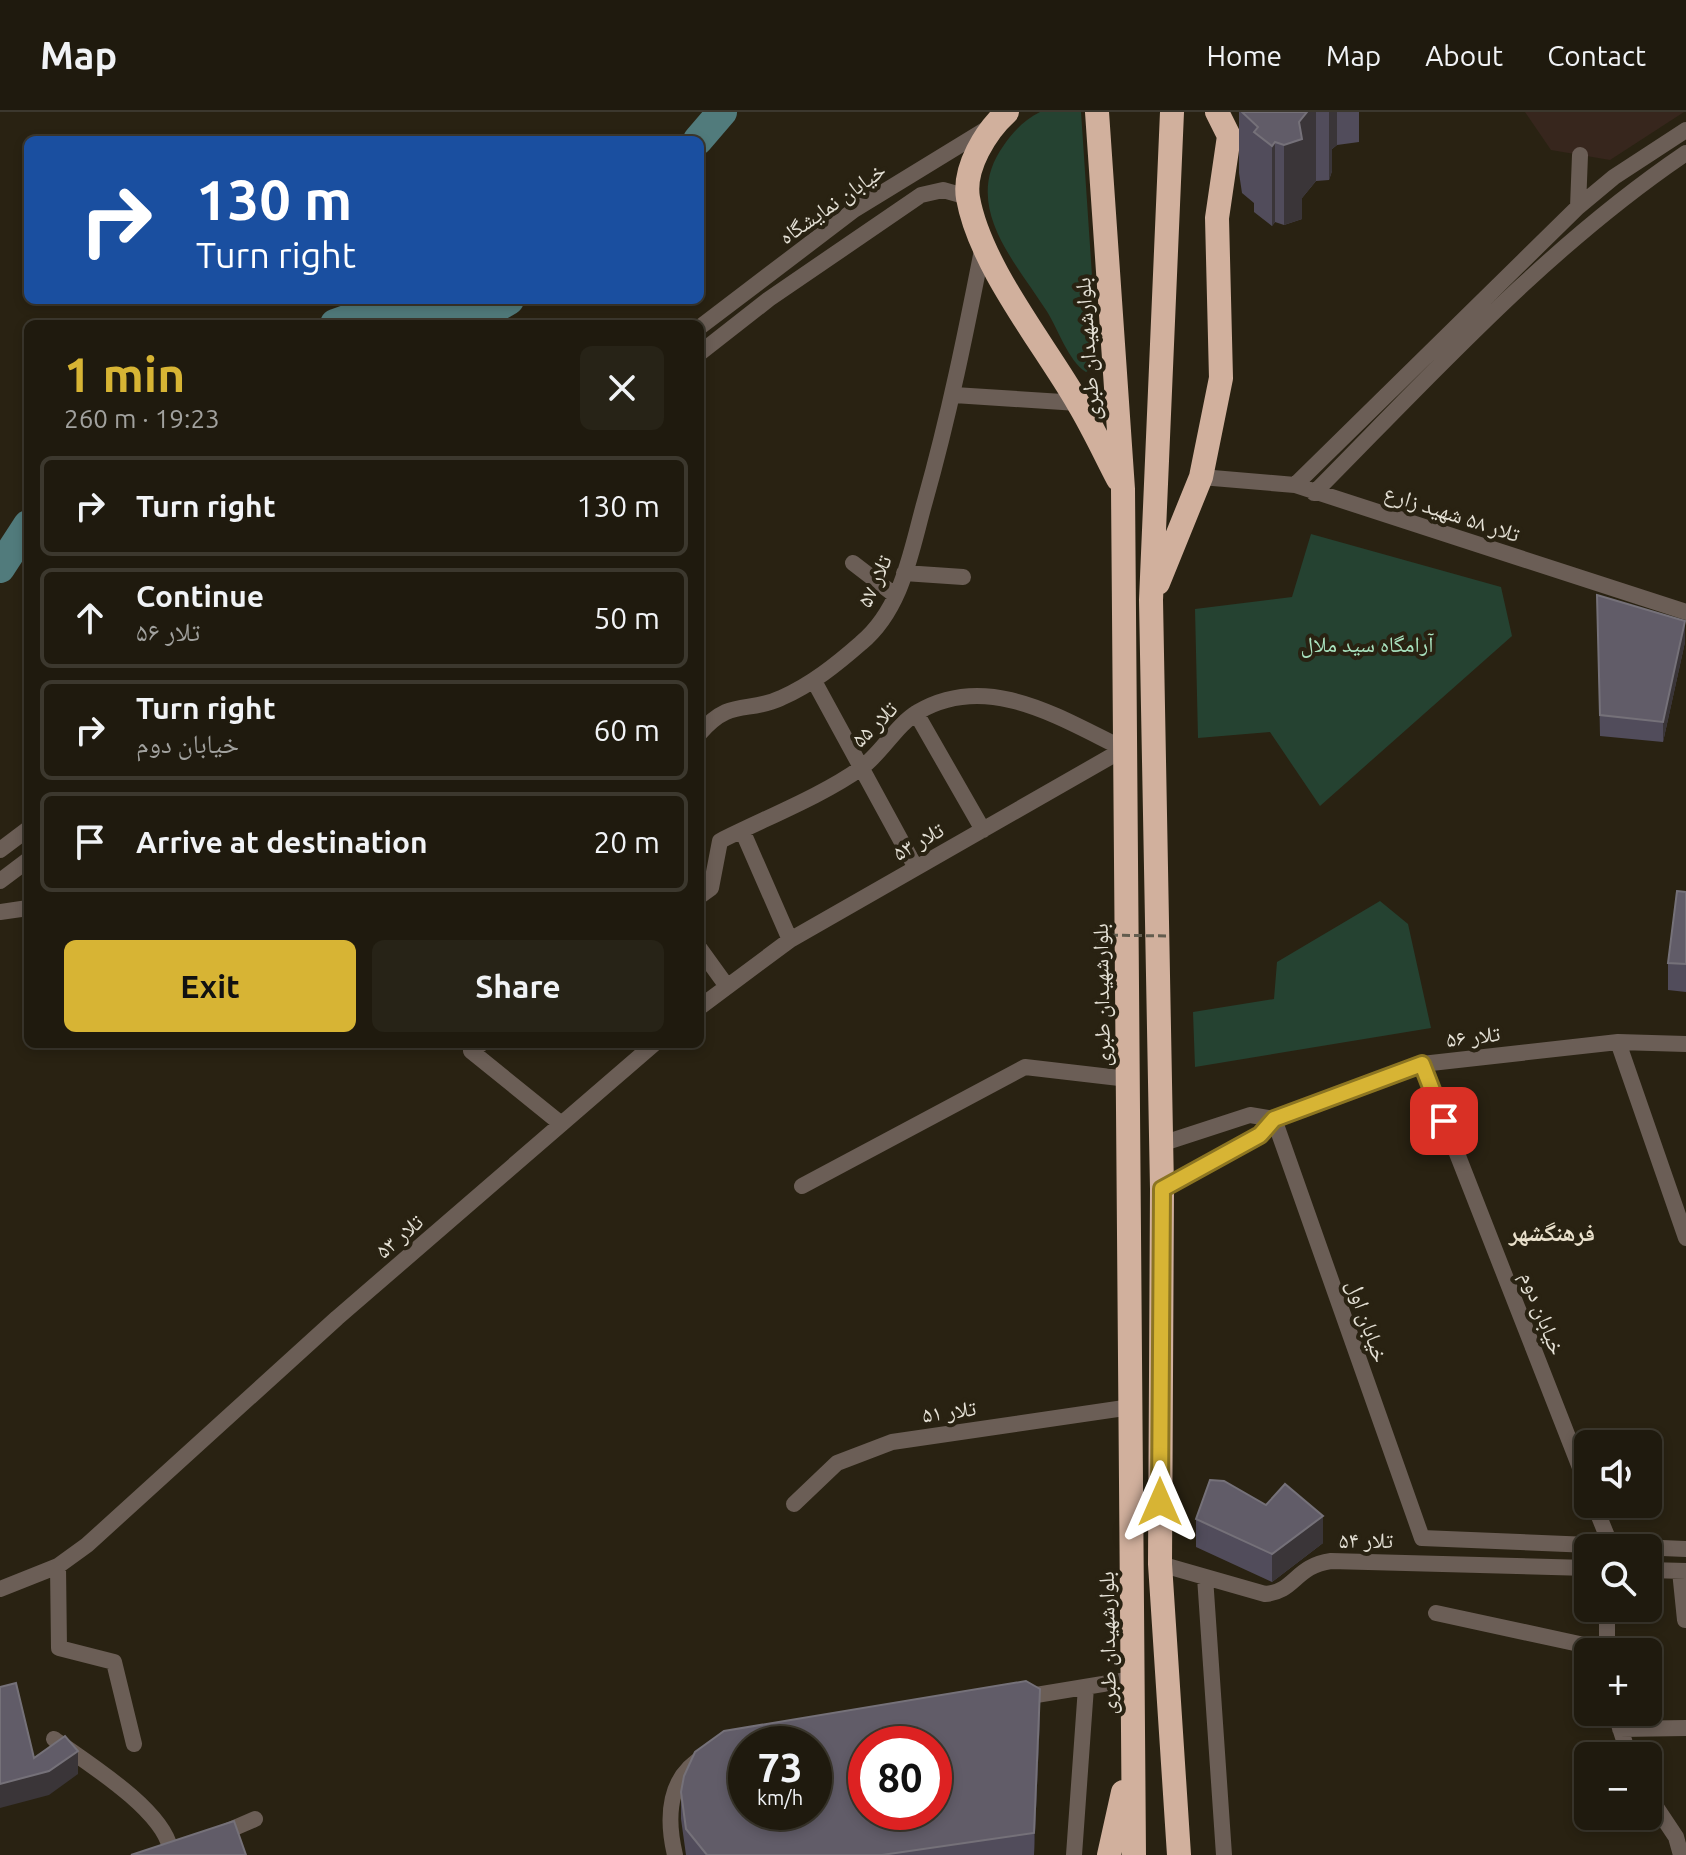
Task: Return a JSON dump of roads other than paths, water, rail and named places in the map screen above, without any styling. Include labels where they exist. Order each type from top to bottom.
[{"type":"highway","points":[[1172,112],[1151,600],[1162,1189],[1160,1564],[1179,1855]]},
{"type":"highway","points":[[1151,600],[1201,477],[1221,378],[1217,218],[1229,136],[1217,112]]},
{"type":"highway","points":[[1002,117],[969,173],[968,197],[983,243],[1078,403],[1123,489]]},
{"type":"highway","name":"بلوارشهیدان طبری","points":[[1097,123],[1123,489],[1134,1855]]},
{"type":"highway","points":[[1109,1855],[1134,1739]]},
{"type":"highway","points":[[1177,1805],[1197,1855]]},
{"type":"street","name":"خیابان نمایشگاه","points":[[704,324],[854,210],[1002,117]]},
{"type":"street","points":[[1295,485],[1410,368],[1578,207],[1614,177],[1686,130]]},
{"type":"street","points":[[1314,493],[1463,342],[1569,244],[1628,193],[1686,153]]},
{"type":"street","points":[[1578,207],[1580,155]]},
{"type":"street","name":"خیابان نمایشگاه","points":[[704,350],[769,299],[921,195],[943,190],[968,197]]},
{"type":"street","points":[[1556,231],[1569,244]]},
{"type":"street","name":"تلار ۵۷","points":[[704,730],[727,710],[778,700],[814,681],[864,641],[882,622],[904,573],[954,395],[983,243]]},
{"type":"street","points":[[954,395],[1078,403]]},
{"type":"street","name":"تلار ۵۸ شهید زارع","points":[[1201,477],[1295,485],[1686,612]]},
{"type":"street","points":[[853,563],[896,596]]},
{"type":"street","points":[[904,573],[963,577]]},
{"type":"street","points":[[814,681],[916,868]]},
{"type":"street","name":"تلار ۵۵","points":[[704,893],[711,888],[720,841],[861,768],[916,713],[959,696],[988,695],[1033,705],[1124,749]]},
{"type":"street","points":[[916,713],[983,830]]},
{"type":"street","name":"تلار ۵۳","points":[[704,1004],[790,940],[1124,749]]},
{"type":"street","points":[[742,830],[790,940]]},
{"type":"street","points":[[0,850],[24,832]]},
{"type":"street","points":[[0,881],[24,863]]},
{"type":"street","points":[[0,912],[24,909]]},
{"type":"street","points":[[704,955],[726,985]]},
{"type":"street","points":[[1618,1042],[1686,1238]]},
{"type":"street","name":"تلار ۵۶","points":[[1274,1119],[1422,1064],[1618,1042],[1686,1044]]},
{"type":"street","points":[[475,1048],[471,1051],[560,1123]]},
{"type":"street","name":"تلار ۵۳","points":[[0,1589],[58,1566],[87,1545],[175,1462],[649,1048]]},
{"type":"street","name":"خیابان دوم","points":[[1422,1064],[1574,1452]]},
{"type":"street","points":[[802,1186],[1025,1067],[1128,1079]]},
{"type":"street","points":[[1161,1144],[1250,1115],[1274,1119]]},
{"type":"street","points":[[1162,1189],[1260,1135],[1274,1119]]},
{"type":"street","name":"خیابان اول","points":[[1274,1119],[1422,1538],[1574,1544]]},
{"type":"street","name":"تلار ۵۱","points":[[794,1504],[837,1463],[892,1442],[1131,1407]]},
{"type":"street","points":[[1662,1548],[1686,1549]]},
{"type":"street","name":"تلار ۵۴","points":[[1160,1564],[1265,1594],[1283,1591],[1312,1564],[1331,1561],[1574,1568]]},
{"type":"street","points":[[58,1566],[59,1648],[114,1662],[134,1744]]},
{"type":"street","points":[[1662,1570],[1683,1571],[1685,1620]]},
{"type":"street","points":[[1205,1577],[1224,1855]]},
{"type":"street","points":[[1436,1613],[1574,1644]]},
{"type":"street","points":[[994,1702],[1133,1679]]},
{"type":"street","points":[[1074,1855],[1086,1687]]},
{"type":"street","points":[[1619,1726],[1624,1742]]},
{"type":"street","points":[[1620,1729],[1686,1728]]},
{"type":"street","points":[[54,1739],[95,1768],[154,1820],[167,1835],[170,1848],[179,1850],[255,1819]]},
{"type":"street","points":[[675,1855],[669,1831],[672,1794],[689,1764],[720,1748]]},
{"type":"street","points":[[1662,1812],[1681,1836],[1681,1855]]},
{"type":"waterway","points":[[701,136],[722,112]]},
{"type":"waterway","points":[[346,320],[366,313],[497,307],[502,304]]},
{"type":"waterway","points":[[0,568],[24,531]]},
{"type":"district","name":"فرهنگشهر","points":[[1552,1233]]},
{"type":"park label","name":"آرامگاه سید ملال","points":[[1367,644]]}]
